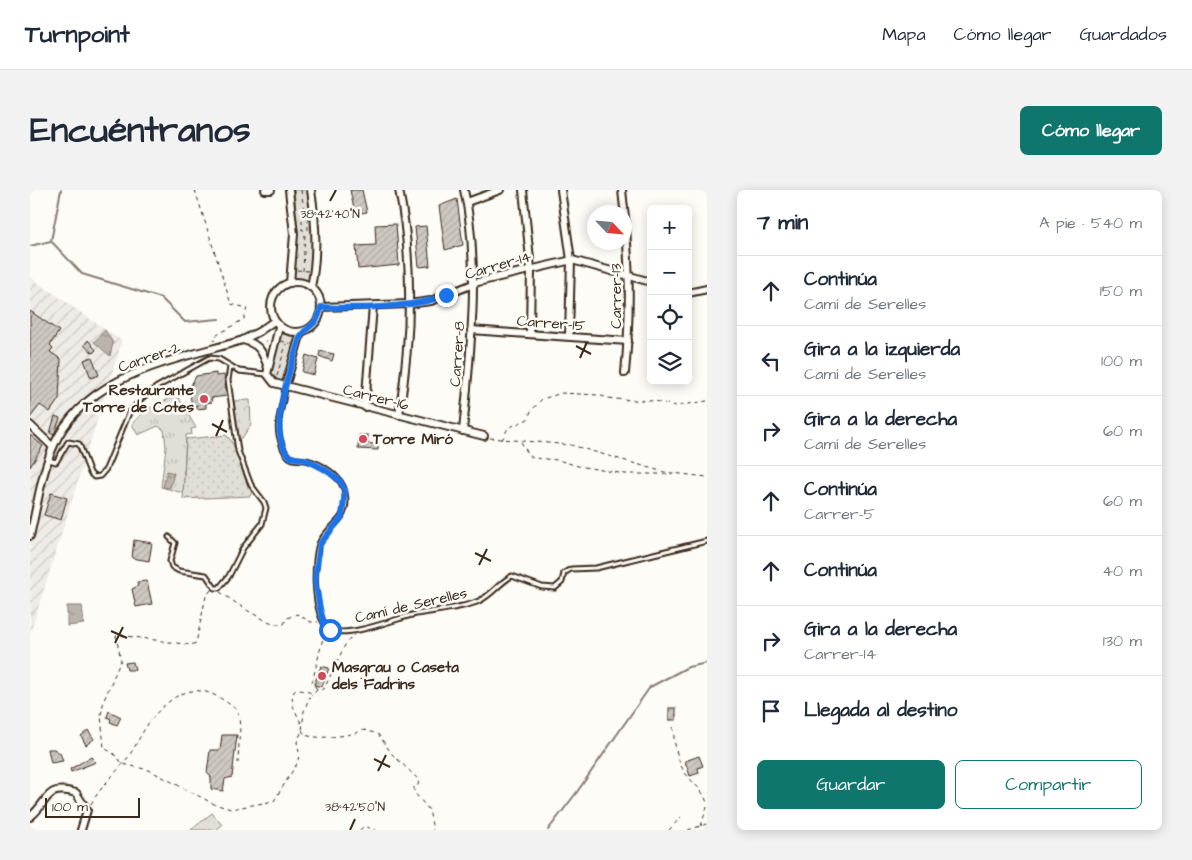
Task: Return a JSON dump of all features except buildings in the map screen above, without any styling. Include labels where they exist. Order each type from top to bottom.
[{"type":"street","points":[[265,190],[271,190]]},
{"type":"street","points":[[289,190],[294,228],[290,283]]},
{"type":"street","points":[[311,287],[314,272],[315,230],[312,190]]},
{"type":"street","points":[[399,190],[408,252],[409,304],[405,366],[399,415]]},
{"type":"street","name":"Carrer-8","points":[[463,431],[471,330],[472,267],[467,202],[464,190]]},
{"type":"street","points":[[467,202],[500,190]]},
{"type":"street","points":[[523,190],[531,269],[530,333]]},
{"type":"street","points":[[561,190],[571,260],[569,336]]},
{"type":"street","name":"Carrer-13","points":[[622,190],[628,238],[629,276],[628,341],[625,373]]},
{"type":"street","name":"Carrer-14","points":[[321,307],[409,304],[440,298],[471,285],[571,260],[647,281]]},
{"type":"street","points":[[290,283],[302,283],[311,287],[320,299],[321,307],[316,323],[301,332],[286,331],[279,327],[274,321],[270,306],[272,298],[282,286],[290,283]]},
{"type":"street","points":[[692,292],[707,289]]},
{"type":"street","points":[[365,407],[373,306]]},
{"type":"street","name":"Carrer-2","points":[[30,536],[53,447],[70,420],[81,407],[105,387],[137,373],[243,340],[260,332],[274,321]]},
{"type":"street","points":[[268,371],[279,327]]},
{"type":"street","name":"Carrer-15","points":[[471,330],[628,341]]},
{"type":"street","points":[[285,387],[301,332]]},
{"type":"street","points":[[243,340],[258,346],[263,352],[268,371],[275,384]]},
{"type":"street","name":"Carrer-16","points":[[275,384],[484,436]]},
{"type":"street","points":[[30,425],[53,447]]},
{"type":"street","points":[[32,815],[47,794],[61,789],[76,793],[87,810],[81,830]]},
{"type":"lane","points":[[49,460],[56,462],[59,460],[68,442],[79,444],[90,473],[94,476],[100,476],[106,469],[129,413],[142,398],[205,359],[219,359],[230,367],[242,371],[268,371]]},
{"type":"lane","points":[[169,537],[176,543],[170,561],[172,567],[178,571],[206,575],[215,588],[223,585],[243,548],[262,524],[266,513],[264,502],[251,485],[238,452],[228,380],[230,367]]},
{"type":"lane","points":[[285,387],[279,424],[280,437],[286,453],[292,458],[307,460],[330,472],[341,483],[346,495],[342,517],[322,540],[319,547],[315,588],[326,627]]},
{"type":"lane","name":"Camí de Serelles","points":[[326,627],[337,632],[360,629],[415,614],[470,604],[486,597],[512,576],[542,586],[555,588],[562,582],[564,573],[572,569],[596,568],[707,541]]},
{"type":"path","points":[[195,190],[231,304],[247,308],[244,320],[217,335],[213,349]]},
{"type":"path","points":[[301,190],[304,210],[302,211],[302,230],[305,230]]},
{"type":"path","points":[[303,271],[305,230],[308,230],[308,210],[304,210]]},
{"type":"path","points":[[292,269],[314,272]]},
{"type":"path","points":[[275,384],[286,342]]},
{"type":"path","points":[[502,440],[508,428],[528,418],[530,411],[542,399],[552,394],[581,393],[613,399],[655,401],[676,406],[707,401]]},
{"type":"path","points":[[484,436],[502,440],[571,445],[676,474]]},
{"type":"path","points":[[518,441],[524,444],[529,455],[534,458],[558,460],[578,466],[624,474],[676,474],[707,477]]},
{"type":"path","points":[[323,621],[313,623],[297,614],[287,618],[284,624],[278,625],[259,617],[215,588],[206,596],[196,644],[116,636],[121,660],[104,700],[101,715],[104,748],[113,753],[123,764],[149,770],[214,804],[231,809],[274,801],[298,762],[300,752],[297,742],[302,730],[304,711],[314,693],[317,690],[324,689],[346,643],[360,629]]},
{"type":"path","points":[[317,690],[312,683],[312,674],[326,627]]},
{"type":"path","points":[[302,724],[293,706],[292,695],[296,689],[310,694],[314,693]]},
{"type":"path","points":[[87,810],[96,794],[123,764],[153,718],[171,700],[195,690],[208,691],[222,697],[238,711],[240,726],[238,763]]},
{"type":"path","points":[[673,727],[680,761],[685,774],[704,792],[707,803]]},
{"type":"path","points":[[302,730],[305,735],[317,738],[323,736],[348,736],[364,730],[378,734],[392,754],[420,780],[418,785],[414,787],[414,792],[429,810],[433,830]]},
{"type":"path","points":[[701,826],[707,807]]},
{"type":"path","points":[[669,830],[681,817]]},
{"type":"path","points":[[688,830],[707,824]]},
{"type":"path","points":[[360,830],[364,826],[375,830]]},
{"type":"shaded area","points":[[30,277],[122,341],[30,634]]},
{"type":"green space","points":[[294,190],[309,190],[313,247],[310,282],[294,279],[298,232]]},
{"type":"green space","points":[[281,333],[296,337],[283,383],[278,383],[270,374]]},
{"type":"green space","points":[[177,395],[196,428],[191,429],[192,434],[186,435],[183,493],[161,487],[166,447],[164,430],[158,426],[138,435],[132,424],[147,410]]},
{"type":"green space","points":[[250,400],[251,425],[242,438],[239,438],[234,401]]},
{"type":"green space","points":[[226,435],[234,446],[252,492],[250,496],[183,499],[186,439]]},
{"type":"green space","points":[[212,813],[222,825],[216,830],[191,830]]},
{"type":"water","points":[[105,330],[113,343],[110,356],[94,342]]},
{"type":"water","points":[[167,471],[174,473],[170,488],[163,487]]},
{"type":"water","points":[[67,606],[82,606],[84,624],[67,626]]},
{"type":"waterway","points":[[51,241],[61,190]]},
{"type":"waterway","points":[[51,241],[82,274],[161,298],[185,322],[219,319]]},
{"type":"waterway","points":[[30,246],[51,241]]},
{"type":"waterway","points":[[548,830],[577,792],[650,687],[688,667],[707,663]]},
{"type":"place","name":"Restaurante Torre de Cotes","points":[[204,399]]},
{"type":"place","name":"Torre Miró","points":[[363,439]]},
{"type":"place","name":"Masgrau o Caseta dels Fadrins","points":[[322,676]]},
{"type":"route","points":[[330,630],[323,621],[315,592],[315,580],[320,544],[342,517],[345,491],[343,485],[336,477],[326,470],[313,462],[290,457],[286,453],[279,433],[285,387],[301,332],[309,329],[316,323],[320,316],[321,307],[409,304],[431,301],[446,295]]}]
